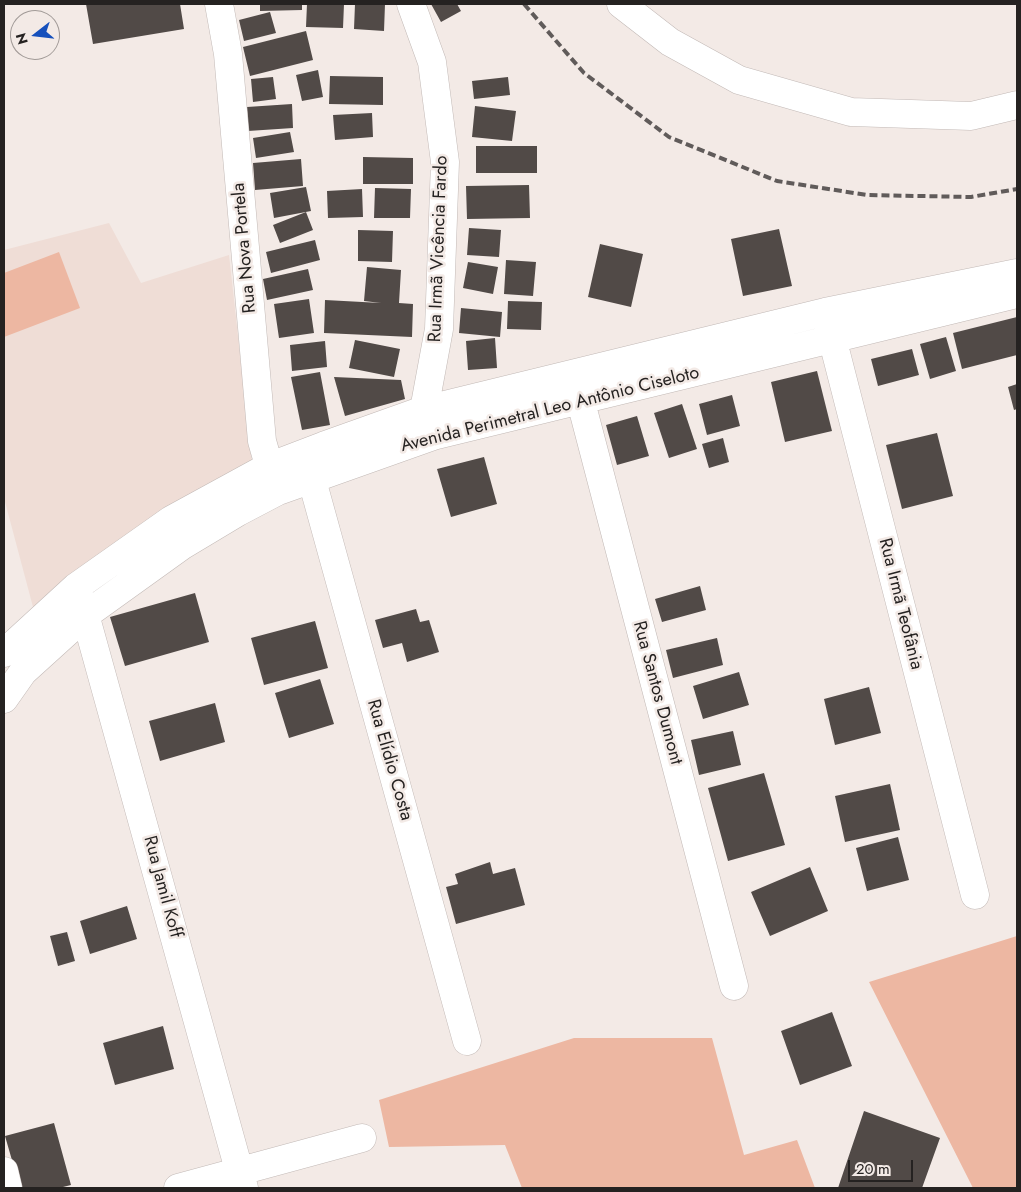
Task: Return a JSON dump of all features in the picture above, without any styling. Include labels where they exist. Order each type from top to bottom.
[{"type":"street","name":"Rua Nova Portela","points":[[219,4],[228,54],[262,441],[273,479]]},
{"type":"street","name":"Rua Irmã Vicência Fardo","points":[[411,4],[432,62],[445,162],[439,329],[424,410],[433,436]]},
{"type":"street","points":[[621,4],[670,42],[739,80],[851,112],[971,116],[1017,105]]},
{"type":"street","name":"Avenida Perimetral Leo Antônio Ciseloto","points":[[308,465],[832,340],[1016,280]]},
{"type":"street","name":"Avenida Perimetral Leo Antônio Ciseloto","points":[[4,653],[76,587],[171,520],[308,465],[424,410],[825,312],[1016,280]]},
{"type":"street","name":"Rua Irmã Teofânia","points":[[825,312],[975,895]]},
{"type":"street","name":"Rua Santos Dumont","points":[[573,373],[734,986]]},
{"type":"street","name":"Rua Elídio Costa","points":[[308,465],[467,1041]]},
{"type":"street","name":"Avenida Perimetral Leo Antônio Ciseloto","points":[[4,699],[23,672],[87,614],[183,545],[238,512],[273,479]]},
{"type":"street","name":"Rua Jamil Koff","points":[[76,587],[87,614],[242,1180]]},
{"type":"street","points":[[178,1188],[242,1180],[362,1138]]},
{"type":"street","points":[[4,1171],[8,1188]]},
{"type":"shaded area","points":[[109,223],[141,283],[229,255],[252,462],[183,502],[33,607],[4,498],[4,250]]},
{"type":"shaded area","points":[[59,252],[80,308],[4,337],[4,273]]},
{"type":"shaded area","points":[[1017,936],[1017,1188],[973,1188],[869,982]]},
{"type":"shaded area","points":[[574,1038],[712,1038],[744,1155],[797,1140],[815,1188],[522,1188],[505,1145],[389,1147],[379,1100]]},
{"type":"building","points":[[86,4],[180,4],[184,29],[93,44]]},
{"type":"building","points":[[260,4],[302,4],[302,10],[260,11]]},
{"type":"building","points":[[307,4],[344,4],[343,28],[306,27]]},
{"type":"building","points":[[355,4],[385,4],[384,31],[354,29]]},
{"type":"building","points":[[431,4],[457,4],[461,11],[441,22]]},
{"type":"building","points":[[270,12],[276,33],[244,41],[239,20]]},
{"type":"building","points":[[306,31],[313,60],[250,76],[243,47]]},
{"type":"building","points":[[318,70],[323,97],[302,101],[296,75]]},
{"type":"building","points":[[330,76],[383,77],[383,105],[329,104]]},
{"type":"building","points":[[273,77],[276,99],[253,102],[251,79]]},
{"type":"building","points":[[508,77],[510,95],[474,99],[472,81]]},
{"type":"building","points":[[292,104],[293,128],[248,131],[247,107]]},
{"type":"building","points":[[475,106],[516,111],[512,141],[472,137]]},
{"type":"building","points":[[372,113],[373,137],[335,140],[333,115]]},
{"type":"building","points":[[290,132],[294,152],[256,158],[253,138]]},
{"type":"building","points":[[476,146],[537,146],[537,173],[476,173]]},
{"type":"building","points":[[363,157],[413,158],[413,184],[363,184]]},
{"type":"building","points":[[301,159],[303,186],[255,190],[253,163]]},
{"type":"building","points":[[529,185],[530,218],[467,219],[466,186]]},
{"type":"building","points":[[306,187],[311,211],[274,218],[270,193]]},
{"type":"building","points":[[375,188],[411,189],[410,218],[374,218]]},
{"type":"building","points":[[362,189],[363,217],[328,218],[327,191]]},
{"type":"building","points":[[306,212],[313,230],[280,243],[273,225]]},
{"type":"building","points":[[469,228],[501,230],[499,257],[467,255]]},
{"type":"building","points":[[779,229],[792,286],[743,296],[731,239]]},
{"type":"building","points":[[358,230],[393,231],[392,262],[358,261]]},
{"type":"building","points":[[315,240],[320,260],[271,273],[266,252]]},
{"type":"building","points":[[600,244],[643,254],[631,307],[588,297]]},
{"type":"building","points":[[506,260],[536,262],[533,296],[504,294]]},
{"type":"building","points":[[468,262],[498,267],[493,294],[463,288]]},
{"type":"building","points":[[367,267],[401,270],[399,303],[413,304],[412,337],[324,333],[325,300],[381,303],[364,301]]},
{"type":"building","points":[[308,269],[313,290],[267,300],[263,279]]},
{"type":"building","points":[[309,299],[314,333],[279,338],[274,304]]},
{"type":"building","points":[[508,301],[542,302],[541,330],[507,329]]},
{"type":"building","points":[[461,308],[502,312],[500,337],[459,333]]},
{"type":"building","points":[[1017,317],[1017,355],[962,369],[953,333]]},
{"type":"building","points":[[946,337],[956,371],[930,379],[920,344]]},
{"type":"building","points":[[495,338],[497,368],[468,370],[466,341]]},
{"type":"building","points":[[355,340],[400,349],[394,377],[349,368]]},
{"type":"building","points":[[325,341],[327,367],[292,371],[290,345]]},
{"type":"building","points":[[912,349],[919,375],[878,386],[871,359]]},
{"type":"building","points":[[817,371],[832,431],[785,442],[771,382]]},
{"type":"building","points":[[320,372],[330,425],[302,430],[291,377]]},
{"type":"building","points":[[334,377],[401,380],[405,399],[345,416]]},
{"type":"building","points":[[1017,384],[1017,409],[1014,410],[1008,387]]},
{"type":"building","points":[[732,395],[740,426],[707,435],[699,404]]},
{"type":"building","points":[[682,404],[697,449],[669,458],[654,413]]},
{"type":"building","points":[[637,416],[649,456],[617,465],[606,425]]},
{"type":"building","points":[[937,433],[953,496],[902,509],[886,445]]},
{"type":"building","points":[[723,438],[729,462],[709,468],[702,444]]},
{"type":"building","points":[[484,457],[497,504],[451,517],[437,469]]},
{"type":"building","points":[[700,586],[706,610],[662,622],[655,599]]},
{"type":"building","points":[[195,593],[209,642],[125,666],[110,617]]},
{"type":"building","points":[[416,609],[420,622],[429,620],[439,652],[407,662],[402,643],[383,648],[375,620]]},
{"type":"building","points":[[315,621],[328,668],[264,685],[251,638]]},
{"type":"building","points":[[717,638],[723,665],[673,678],[666,650]]},
{"type":"building","points":[[739,672],[749,705],[703,719],[693,686]]},
{"type":"building","points":[[320,679],[334,724],[289,738],[275,693]]},
{"type":"building","points":[[869,687],[881,733],[835,745],[824,699]]},
{"type":"building","points":[[215,703],[225,742],[160,761],[149,721]]},
{"type":"building","points":[[733,731],[741,765],[699,775],[691,740]]},
{"type":"building","points":[[764,773],[785,845],[728,861],[708,788]]},
{"type":"building","points":[[890,784],[900,830],[845,842],[835,796]]},
{"type":"building","points":[[898,837],[909,880],[867,891],[856,848]]},
{"type":"building","points":[[490,862],[493,874],[515,868],[525,905],[456,924],[446,887],[458,884],[455,874]]},
{"type":"building","points":[[810,867],[828,911],[770,936],[751,892]]},
{"type":"building","points":[[127,906],[137,939],[90,954],[80,921]]},
{"type":"building","points":[[67,932],[75,961],[58,966],[50,936]]},
{"type":"building","points":[[832,1012],[852,1066],[800,1085],[781,1031]]},
{"type":"building","points":[[163,1026],[174,1069],[115,1085],[103,1043]]},
{"type":"building","points":[[864,1111],[940,1138],[922,1188],[838,1188]]},
{"type":"building","points":[[54,1123],[71,1185],[59,1188],[20,1188],[5,1136]]},
{"type":"railway","points":[[524,4],[584,73],[669,137],[777,181],[867,195],[971,197],[1017,189]]}]
